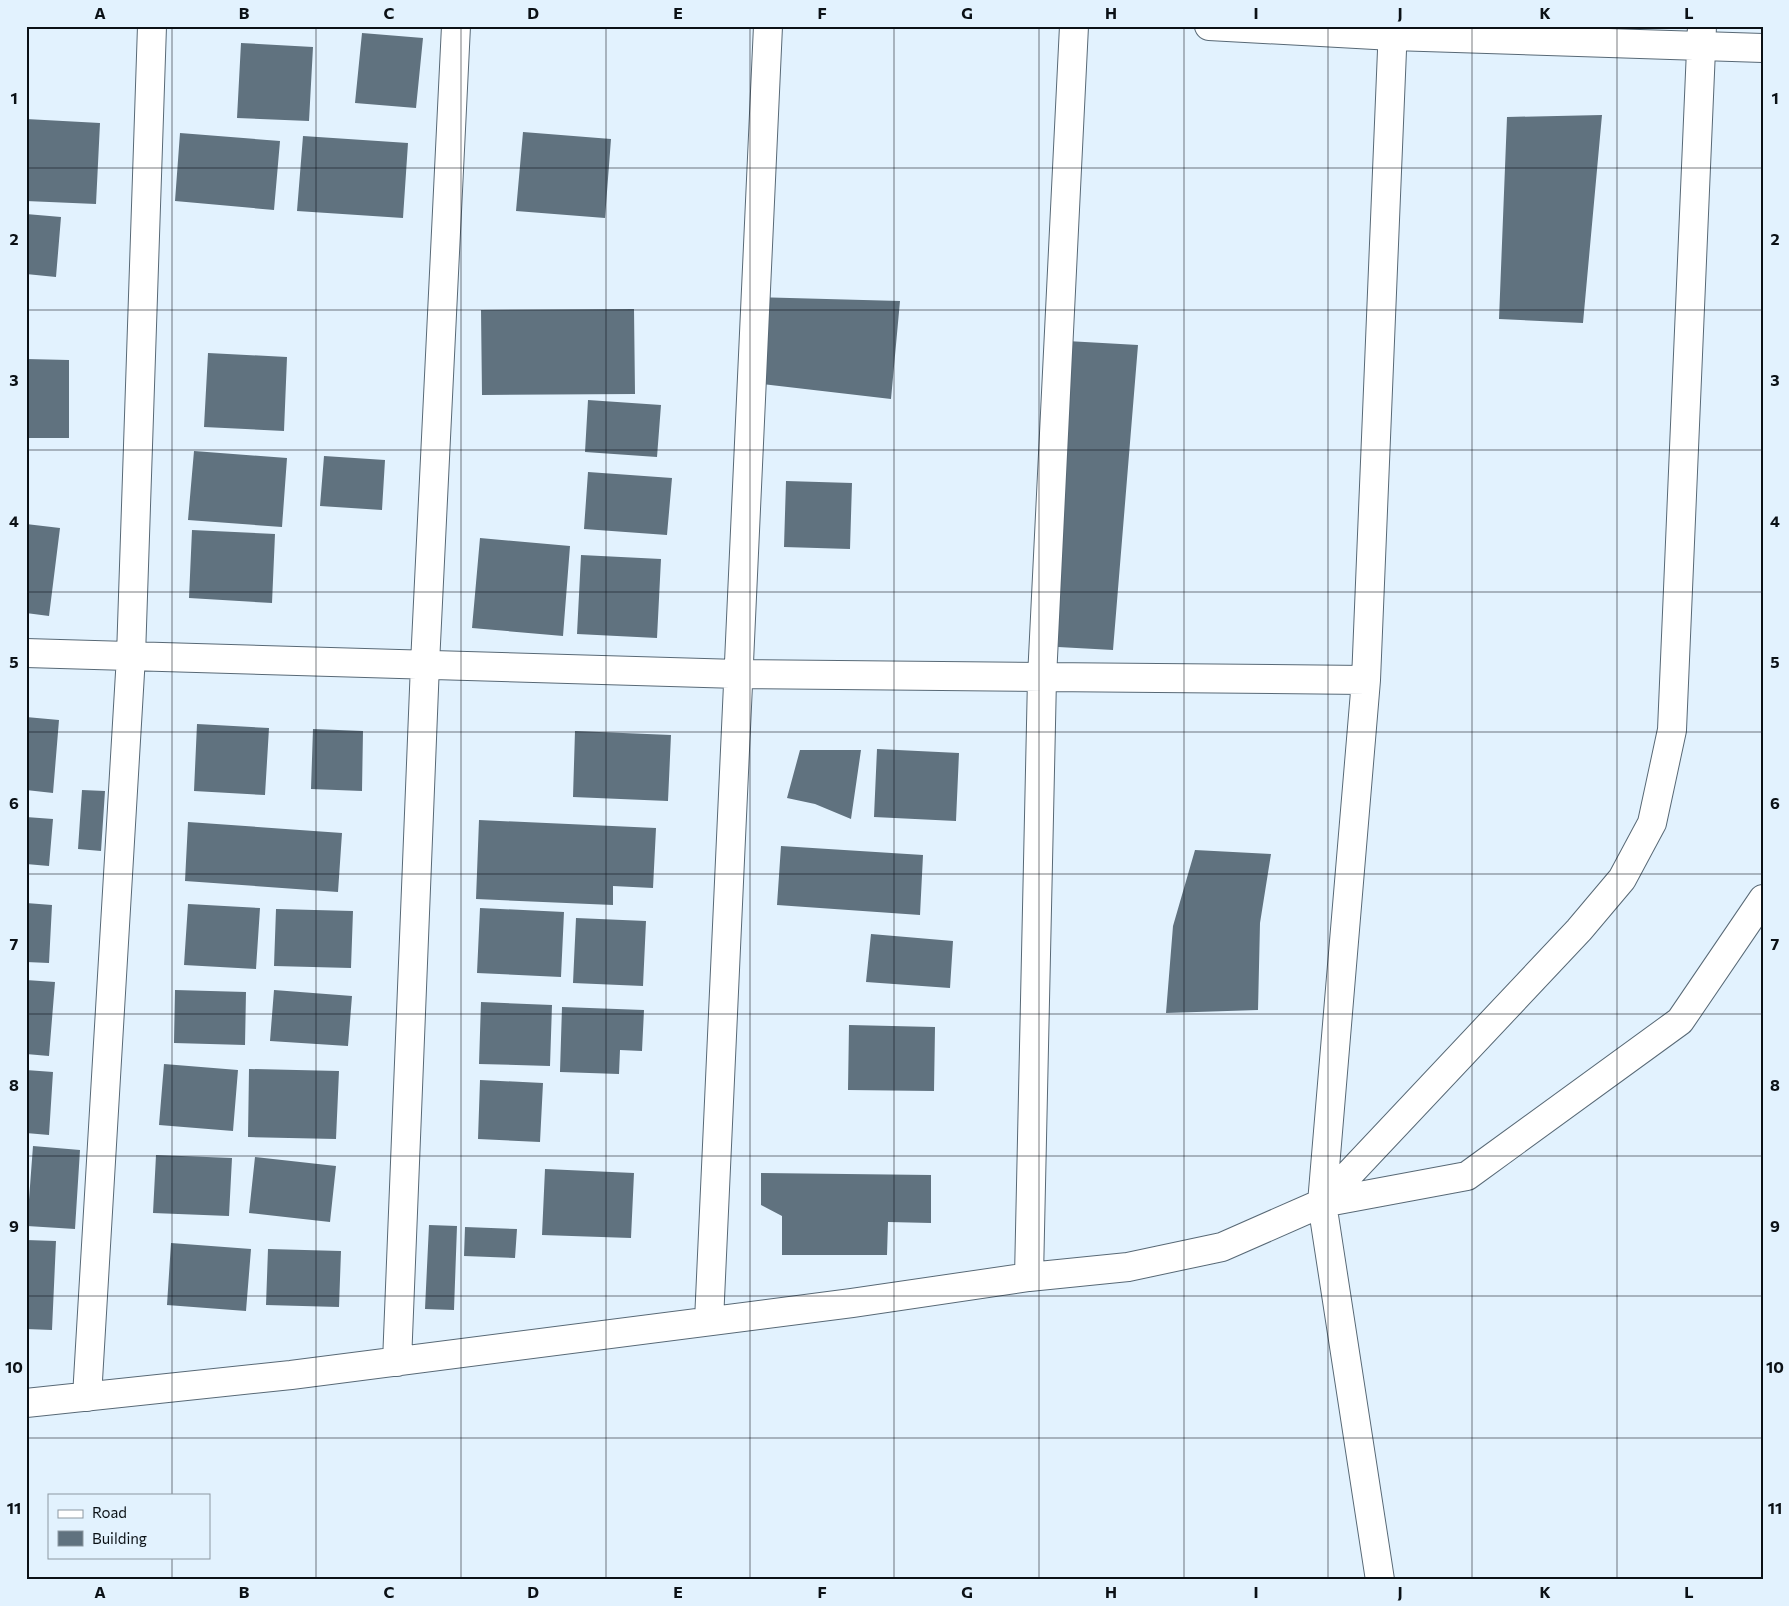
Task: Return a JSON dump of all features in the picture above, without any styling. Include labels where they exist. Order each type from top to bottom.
[{"type":"street","points":[[87,1398],[131,656],[152,26]]},
{"type":"street","points":[[397,1362],[425,664],[456,26]]},
{"type":"street","points":[[709,1321],[768,26]]},
{"type":"street","points":[[1029,1277],[1042,678],[1074,26]]},
{"type":"street","points":[[1209,26],[1702,37],[1763,48]]},
{"type":"street","points":[[1380,1580],[1322,1203],[1366,680],[1393,31]]},
{"type":"street","points":[[1322,1203],[1578,930],[1622,879],[1652,823],[1672,730],[1702,37]]},
{"type":"street","points":[[26,653],[738,674],[1366,680]]},
{"type":"street","points":[[26,1403],[291,1376],[852,1303],[1029,1277],[1128,1267],[1222,1247],[1322,1203],[1467,1176],[1680,1021],[1763,899]]},
{"type":"building","points":[[362,33],[423,38],[416,108],[355,103]]},
{"type":"building","points":[[241,43],[313,47],[309,121],[237,118]]},
{"type":"building","points":[[1602,115],[1583,323],[1499,319],[1507,117]]},
{"type":"building","points":[[26,119],[100,123],[96,204],[26,201]]},
{"type":"building","points":[[523,132],[611,139],[605,218],[516,211]]},
{"type":"building","points":[[180,133],[280,141],[274,210],[175,201]]},
{"type":"building","points":[[303,136],[408,143],[403,218],[297,211]]},
{"type":"building","points":[[26,214],[61,217],[56,277],[26,274]]},
{"type":"building","points":[[756,297],[900,301],[891,399],[753,383]]},
{"type":"building","points":[[634,309],[635,394],[482,395],[481,310]]},
{"type":"building","points":[[1067,341],[1138,345],[1113,650],[1058,647]]},
{"type":"building","points":[[208,353],[287,357],[284,431],[204,427]]},
{"type":"building","points":[[26,359],[69,360],[69,438],[26,438]]},
{"type":"building","points":[[588,400],[661,405],[657,457],[585,452]]},
{"type":"building","points":[[194,451],[287,458],[282,527],[188,520]]},
{"type":"building","points":[[324,456],[385,460],[382,510],[320,506]]},
{"type":"building","points":[[588,472],[672,478],[667,535],[584,529]]},
{"type":"building","points":[[786,481],[852,483],[850,549],[784,547]]},
{"type":"building","points":[[26,524],[60,528],[49,616],[26,613]]},
{"type":"building","points":[[192,530],[275,534],[272,603],[189,598]]},
{"type":"building","points":[[480,538],[570,546],[563,636],[472,628]]},
{"type":"building","points":[[581,555],[661,559],[657,638],[577,634]]},
{"type":"building","points":[[26,717],[59,720],[53,793],[26,790]]},
{"type":"building","points":[[197,724],[269,728],[265,795],[194,791]]},
{"type":"building","points":[[313,729],[363,731],[362,791],[311,789]]},
{"type":"building","points":[[575,731],[671,735],[668,801],[573,797]]},
{"type":"building","points":[[877,749],[959,753],[956,821],[874,817]]},
{"type":"building","points":[[800,750],[861,750],[851,819],[815,804],[787,798]]},
{"type":"building","points":[[82,790],[105,791],[101,851],[78,849]]},
{"type":"building","points":[[26,817],[53,819],[49,866],[26,864]]},
{"type":"building","points":[[479,820],[656,828],[653,888],[613,886],[613,905],[476,899]]},
{"type":"building","points":[[188,822],[342,833],[338,892],[185,881]]},
{"type":"building","points":[[781,846],[923,855],[920,915],[777,905]]},
{"type":"building","points":[[1195,850],[1271,854],[1260,923],[1258,1010],[1166,1013],[1173,926]]},
{"type":"building","points":[[26,903],[52,905],[49,963],[26,962]]},
{"type":"building","points":[[188,904],[260,908],[256,969],[184,965]]},
{"type":"building","points":[[480,908],[564,912],[561,977],[477,973]]},
{"type":"building","points":[[276,909],[353,911],[351,968],[274,966]]},
{"type":"building","points":[[576,918],[646,921],[643,986],[573,983]]},
{"type":"building","points":[[871,934],[953,941],[950,988],[866,982]]},
{"type":"building","points":[[26,980],[55,982],[49,1056],[26,1054]]},
{"type":"building","points":[[175,990],[246,992],[245,1045],[174,1043]]},
{"type":"building","points":[[274,990],[352,996],[348,1046],[270,1041]]},
{"type":"building","points":[[481,1002],[552,1005],[550,1066],[479,1064]]},
{"type":"building","points":[[562,1007],[644,1010],[642,1051],[620,1050],[619,1074],[560,1072]]},
{"type":"building","points":[[849,1025],[935,1027],[934,1091],[848,1090]]},
{"type":"building","points":[[164,1064],[238,1070],[233,1131],[159,1125]]},
{"type":"building","points":[[249,1069],[339,1071],[336,1139],[248,1137]]},
{"type":"building","points":[[26,1070],[53,1072],[49,1135],[26,1133]]},
{"type":"building","points":[[480,1080],[543,1083],[540,1142],[478,1139]]},
{"type":"building","points":[[33,1146],[80,1150],[75,1229],[27,1226]]},
{"type":"building","points":[[156,1155],[232,1158],[229,1216],[153,1213]]},
{"type":"building","points":[[255,1157],[336,1166],[330,1222],[249,1213]]},
{"type":"building","points":[[545,1169],[634,1173],[631,1238],[542,1235]]},
{"type":"building","points":[[761,1173],[931,1175],[931,1223],[888,1222],[887,1255],[782,1255],[782,1216],[761,1205]]},
{"type":"building","points":[[429,1225],[457,1226],[454,1310],[425,1309]]},
{"type":"building","points":[[465,1227],[517,1229],[515,1258],[464,1256]]},
{"type":"building","points":[[26,1240],[56,1241],[52,1330],[26,1329]]},
{"type":"building","points":[[171,1243],[251,1249],[246,1311],[167,1305]]},
{"type":"building","points":[[268,1249],[341,1251],[339,1307],[266,1305]]}]
